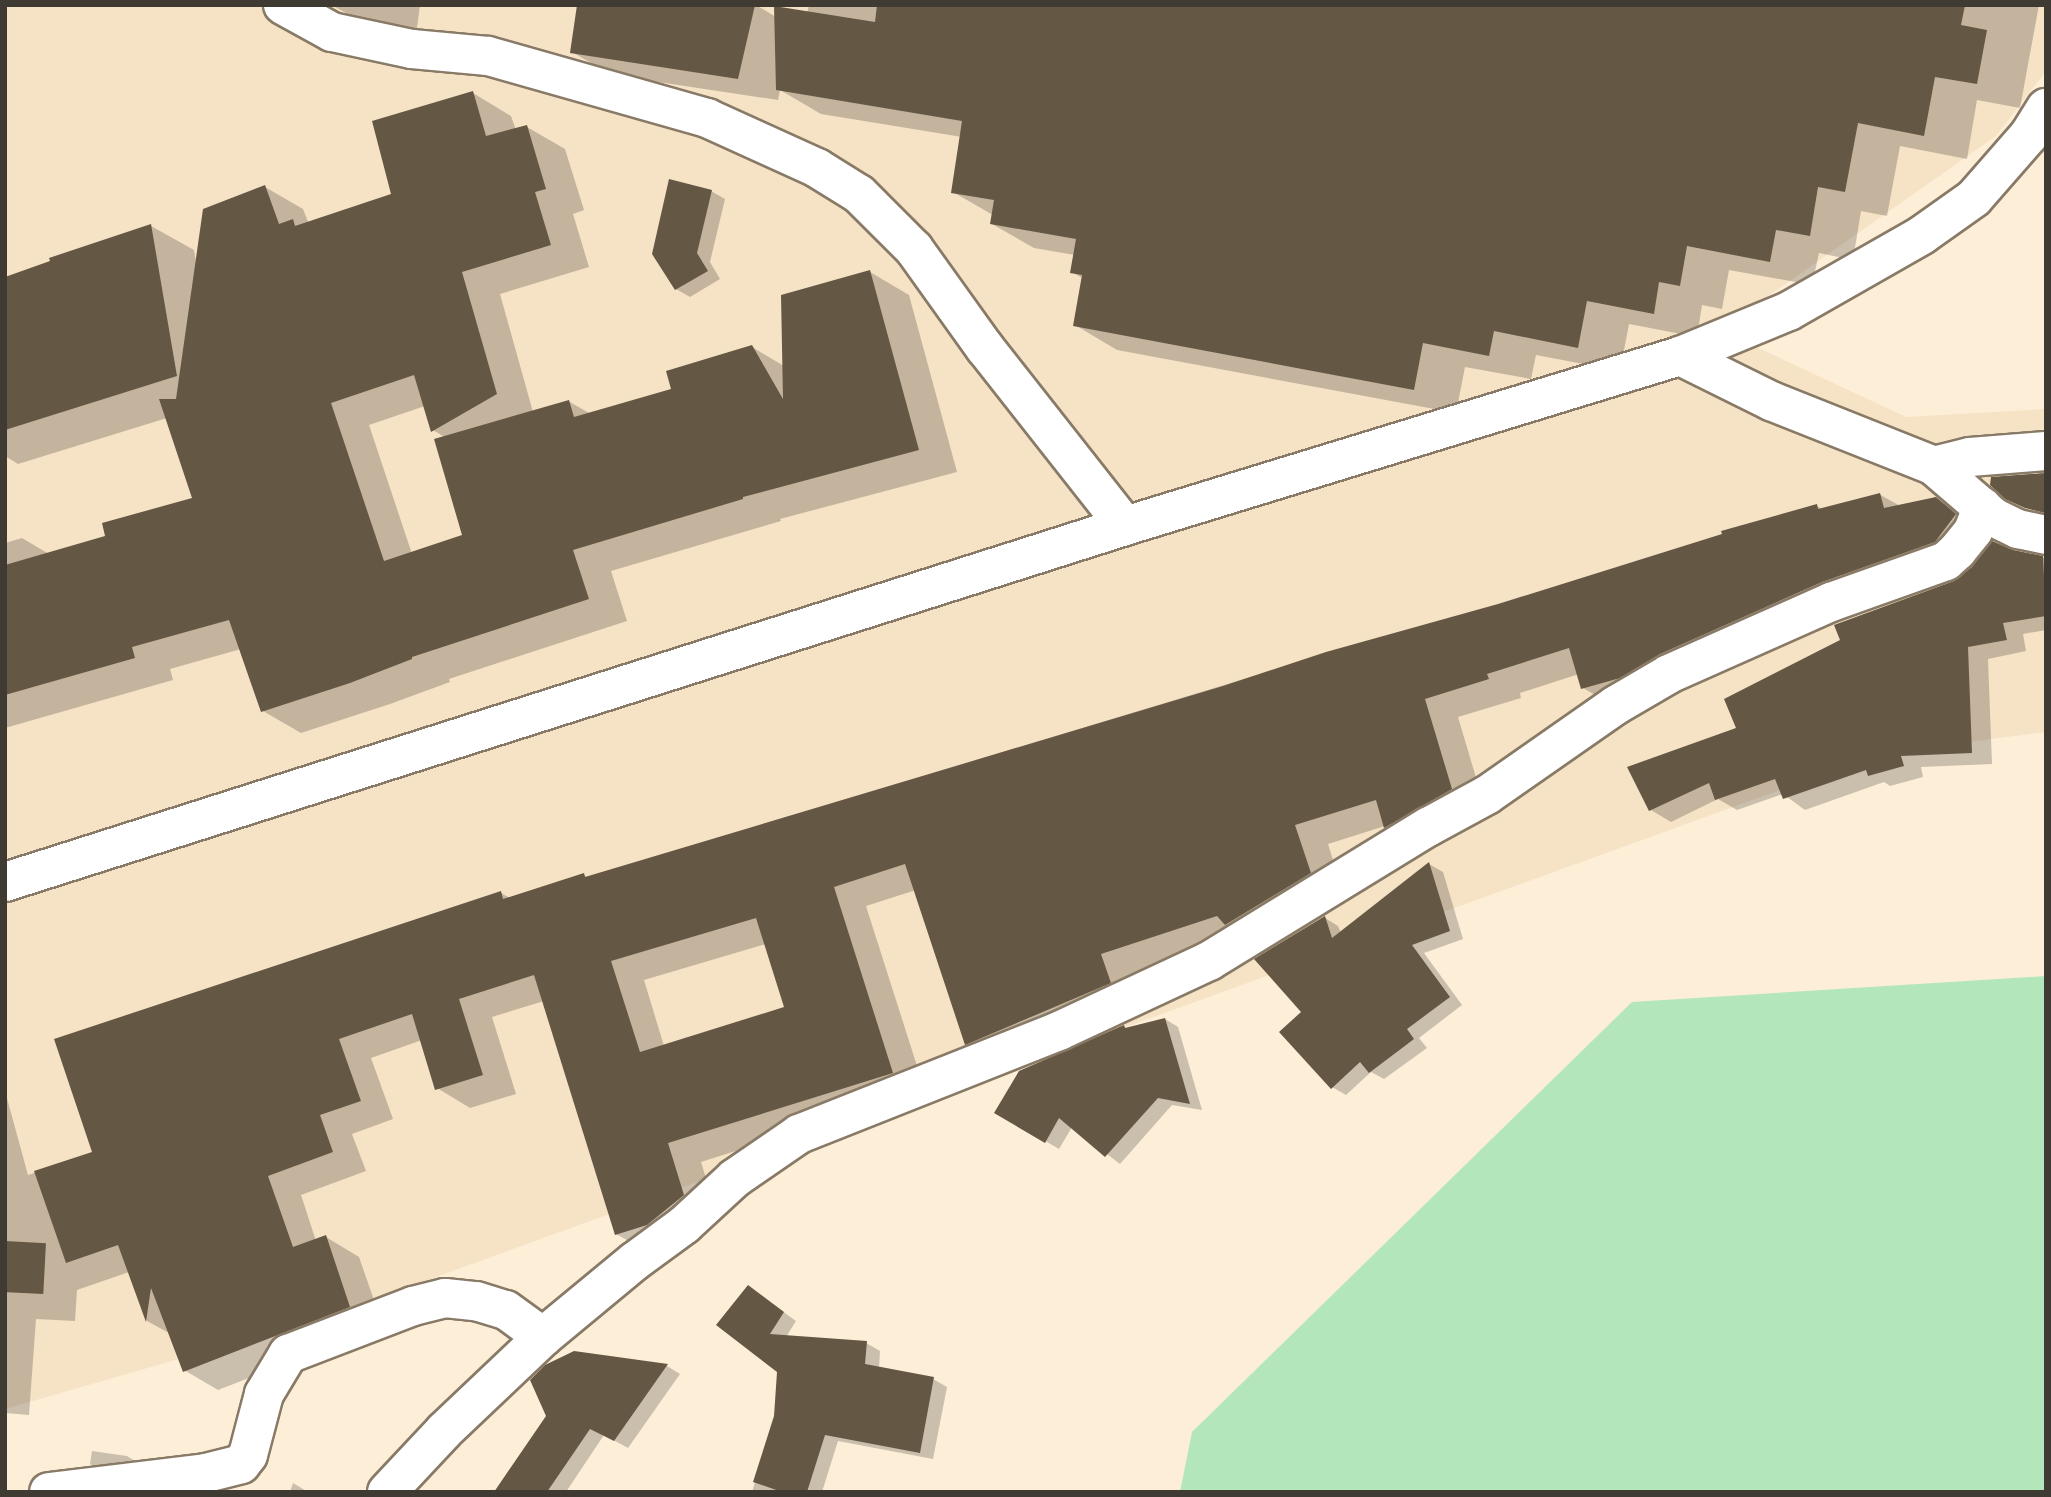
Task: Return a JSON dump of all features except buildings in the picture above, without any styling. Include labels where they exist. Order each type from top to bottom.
[{"type":"street","points":[[283,5],[332,32],[412,49],[488,56],[707,118],[817,168],[859,194],[914,248],[985,348],[1125,526]]},
{"type":"street","points":[[5,882],[1125,526],[1680,356],[1790,311],[1922,235],[1974,198],[2029,135],[2046,108]]},
{"type":"street","points":[[1680,356],[1771,401],[1934,466],[1982,507],[2007,524],[2046,535]]},
{"type":"street","points":[[1934,466],[1970,457],[2046,451]]},
{"type":"street","points":[[387,1492],[444,1432],[543,1337],[684,1224],[735,1178],[799,1134],[1059,1031],[1209,961],[1428,827],[1487,795],[1581,728],[1669,674],[1831,601],[1945,561],[1973,531],[1982,507]]},
{"type":"street","points":[[48,1492],[236,1467],[248,1455],[264,1394],[288,1354],[413,1306],[445,1298],[476,1301],[506,1310],[543,1337]]},
{"type":"shaded area","points":[[5,5],[2046,5],[2046,71],[1996,136],[1720,330],[1906,417],[2046,409],[2046,732],[1882,753],[400,1290],[311,1321],[5,1409]]},
{"type":"green space","points":[[2046,976],[2046,1492],[1180,1492],[1192,1432],[1632,1002]]}]
